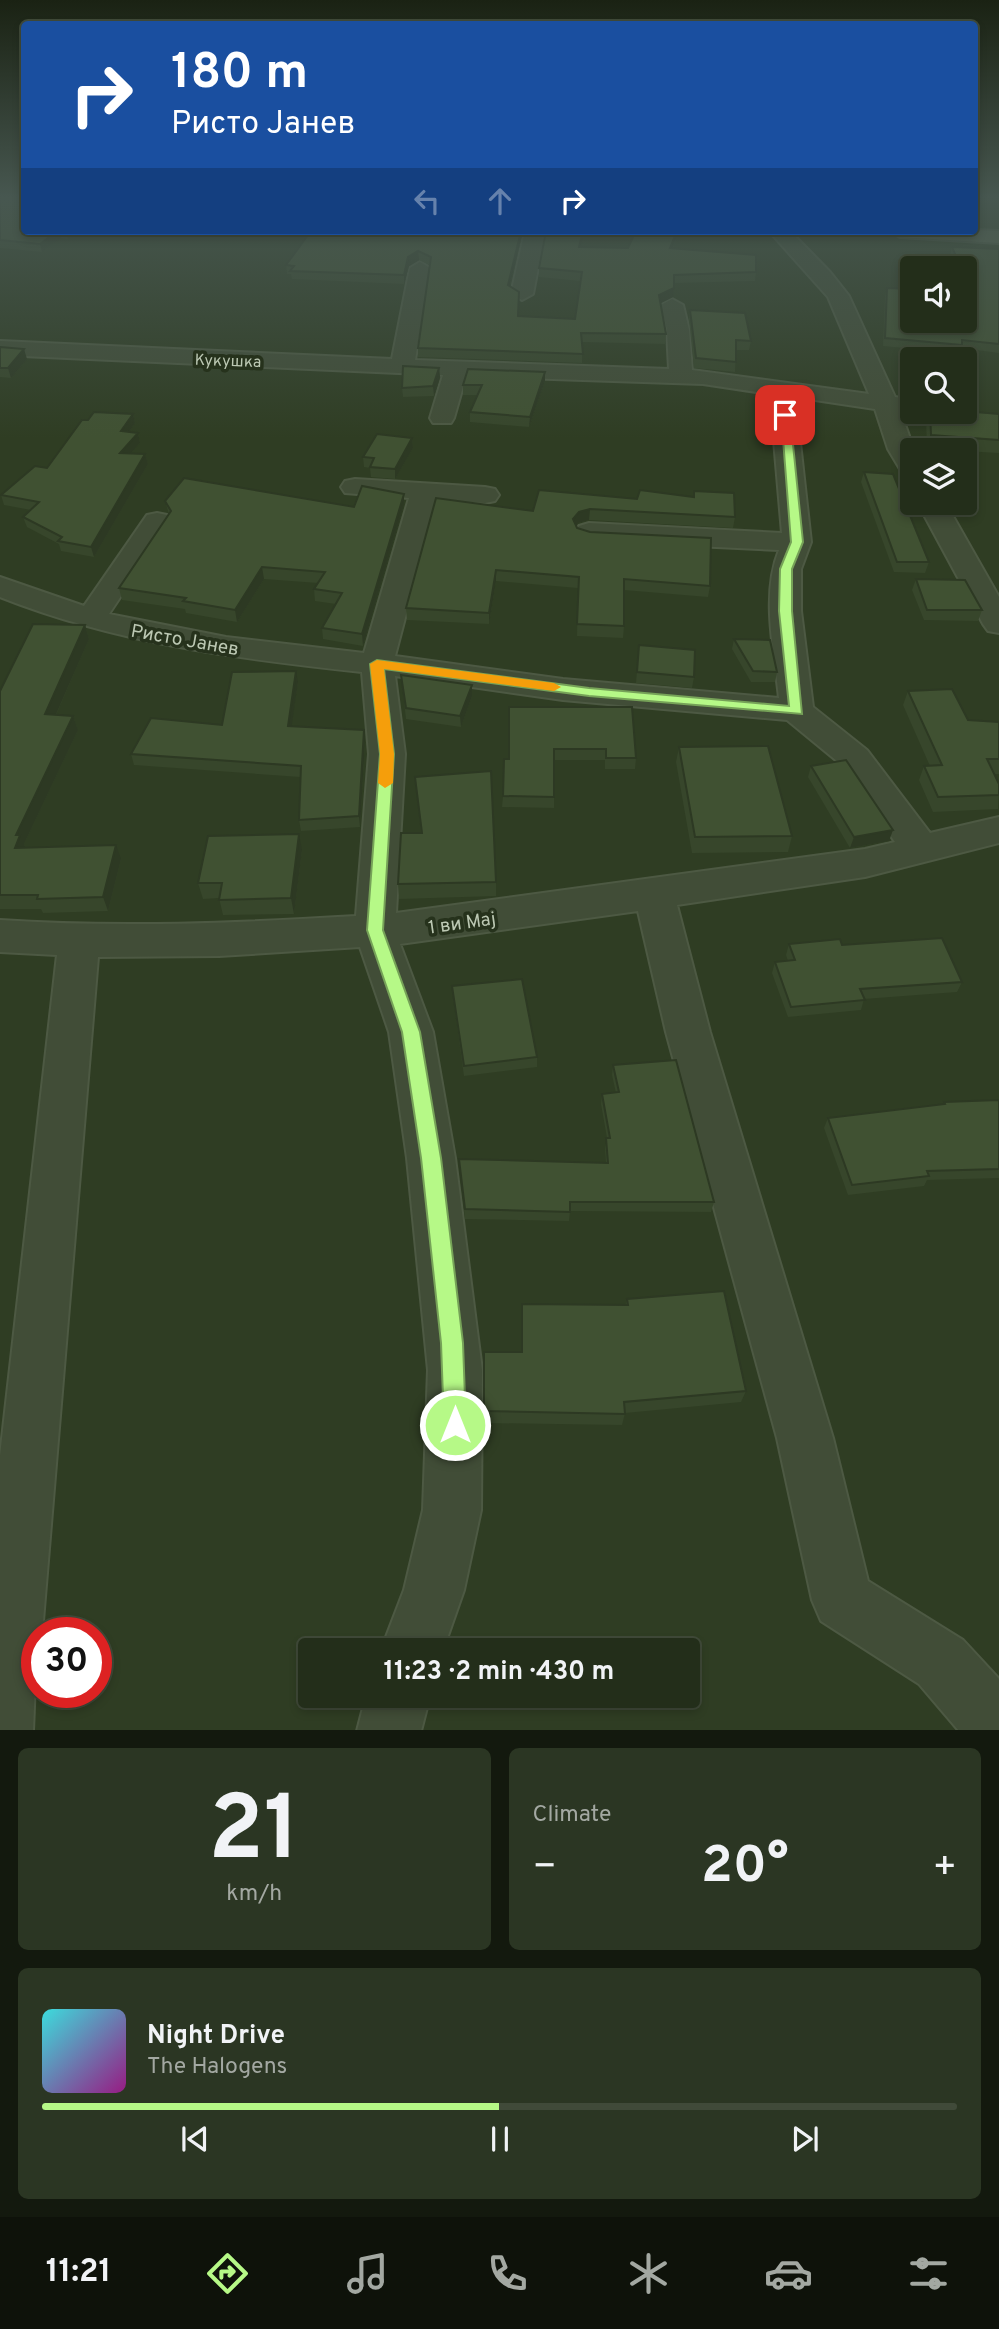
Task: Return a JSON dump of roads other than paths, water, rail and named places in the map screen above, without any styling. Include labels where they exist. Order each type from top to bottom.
[{"type":"street","points":[[402,365],[418,277]]},
{"type":"street","points":[[522,294],[526,277]]},
{"type":"street","points":[[824,277],[838,296],[885,404],[900,446]]},
{"type":"street","points":[[671,305],[678,330],[681,376]]},
{"type":"street","name":"Кукушка","points":[[0,348],[217,360],[457,366],[681,376],[733,380],[900,406]]},
{"type":"street","points":[[442,418],[457,366]]},
{"type":"street","points":[[782,389],[797,542],[786,569],[786,611],[797,711],[855,758],[919,847]]},
{"type":"street","points":[[355,487],[485,495]]},
{"type":"street","points":[[416,1638],[434,1590],[452,1510],[455,1370],[431,1158],[411,1032],[375,930],[387,754],[377,664],[425,491]]},
{"type":"street","points":[[938,515],[999,624]]},
{"type":"street","points":[[90,619],[157,521]]},
{"type":"street","points":[[589,532],[797,542]]},
{"type":"street","name":"Ристо Јанев","points":[[0,586],[90,619],[152,635],[239,649],[589,692],[797,711]]},
{"type":"street","name":"1 ви Мај","points":[[0,936],[79,941],[219,940],[428,927],[865,863],[919,847],[999,830]]},
{"type":"street","points":[[654,894],[688,1032],[805,1438],[842,1600],[941,1662],[999,1727]]},
{"type":"street","points":[[1,1730],[79,941]]},
{"type":"street","points":[[389,1730],[395,1708]]}]
